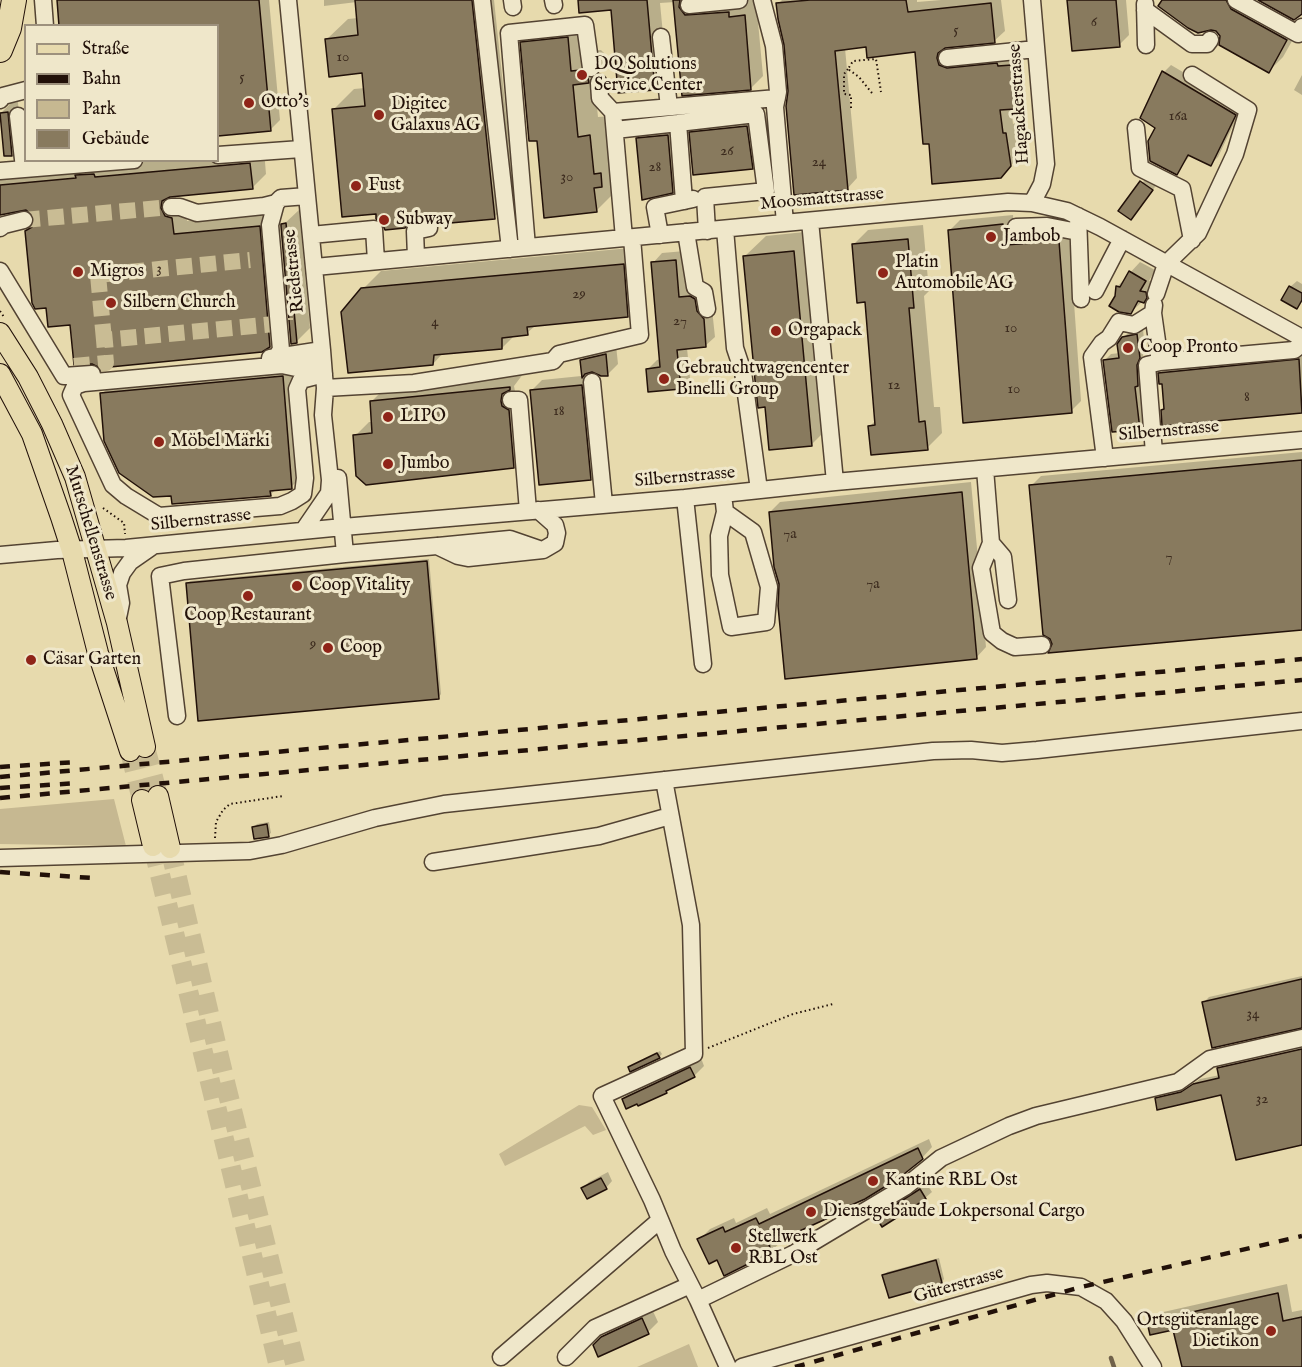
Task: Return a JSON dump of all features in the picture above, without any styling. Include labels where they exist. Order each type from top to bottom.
[{"type":"highway","points":[[0,50],[9,28],[14,0]]},
{"type":"main road","name":"Mutschellenstrasse","points":[[0,333],[28,377],[75,477],[117,623],[137,749],[98,653],[72,551],[32,434],[0,374]]},
{"type":"main road","points":[[150,798],[161,847]]},
{"type":"street","points":[[43,0],[45,24]]},
{"type":"street","name":"Riedstrasse","points":[[288,0],[324,369],[323,415],[330,480],[329,493],[303,531]]},
{"type":"street","points":[[482,0],[518,248]]},
{"type":"street","points":[[689,5],[738,0]]},
{"type":"street","points":[[762,0],[774,46],[778,92],[775,106],[785,223]]},
{"type":"street","name":"Hagackerstrasse","points":[[1032,0],[1046,164],[1042,184],[1032,203]]},
{"type":"street","points":[[1236,0],[1298,34],[1302,27]]},
{"type":"street","points":[[1145,5],[1192,44],[1207,44],[1210,40]]},
{"type":"street","points":[[1145,5],[1146,45]]},
{"type":"street","points":[[518,248],[509,33],[585,25],[591,68]]},
{"type":"street","points":[[661,38],[669,107]]},
{"type":"street","points":[[947,58],[1036,53]]},
{"type":"street","points":[[1003,61],[1036,53]]},
{"type":"street","points":[[1160,362],[1154,304],[1167,264],[1198,233],[1235,154],[1248,110],[1192,75]]},
{"type":"street","points":[[0,271],[67,367],[64,376],[276,357],[324,369],[414,383],[553,361],[559,354],[640,335],[613,112],[600,98],[599,83]]},
{"type":"street","points":[[0,100],[3,96],[24,91]]},
{"type":"street","points":[[613,112],[777,98]]},
{"type":"street","points":[[615,130],[756,114],[766,191],[705,197],[655,207],[660,235]]},
{"type":"street","points":[[18,116],[24,168]]},
{"type":"street","points":[[678,123],[684,201]]},
{"type":"street","points":[[1136,128],[1140,168],[1182,189],[1192,240]]},
{"type":"street","points":[[219,155],[301,149]]},
{"type":"street","points":[[0,171],[83,162]]},
{"type":"street","points":[[276,357],[281,350],[270,225],[281,198],[307,196]]},
{"type":"street","points":[[705,197],[707,231]]},
{"type":"street","name":"Moosmattstrasse","points":[[315,267],[1008,202],[1032,203],[1067,211],[1078,224],[1122,239],[1302,338]]},
{"type":"street","points":[[171,207],[180,207],[197,213],[275,212]]},
{"type":"street","points":[[0,228],[24,220]]},
{"type":"street","points":[[810,221],[834,482]]},
{"type":"street","points":[[1016,227],[1078,224],[1088,295],[1122,239]]},
{"type":"street","points":[[416,258],[415,231],[429,228]]},
{"type":"street","points":[[311,235],[374,229],[376,261]]},
{"type":"street","points":[[724,229],[735,348],[743,372],[759,490]]},
{"type":"street","points":[[686,232],[695,286],[704,292],[707,309]]},
{"type":"street","points":[[1105,458],[1092,357],[1102,343],[1109,339],[1119,322],[1134,325],[1154,304]]},
{"type":"street","points":[[1154,453],[1147,365],[1294,350],[1302,344]]},
{"type":"street","points":[[282,365],[324,369],[301,380],[297,389],[305,478],[303,494],[280,506],[159,516],[126,496],[113,485],[71,395],[75,386],[84,383],[282,365]]},
{"type":"street","points":[[324,369],[332,414],[345,554]]},
{"type":"street","points":[[591,382],[604,504]]},
{"type":"street","points":[[177,716],[160,576],[184,571],[437,546],[468,558],[543,550],[555,543],[557,532],[555,525],[533,510],[519,400],[511,400]]},
{"type":"street","name":"Silbernstrasse","points":[[0,555],[154,545],[1302,440]]},
{"type":"street","points":[[985,469],[991,543],[981,568],[992,633],[1015,647],[1042,645]]},
{"type":"street","points":[[723,494],[725,512],[720,536],[720,575],[731,627],[766,622],[769,587],[753,532],[725,512]]},
{"type":"street","points":[[685,498],[703,664]]},
{"type":"street","points":[[991,543],[1003,557],[1008,600]]},
{"type":"street","points":[[117,623],[122,603],[118,585],[122,573],[130,562],[154,545]]},
{"type":"street","points":[[0,858],[250,851],[375,818],[444,804],[933,751],[971,750],[1002,753],[1302,721]]},
{"type":"street","points":[[664,780],[691,926],[694,1054],[602,1096],[728,1367]]},
{"type":"street","points":[[433,862],[599,836],[670,816]]},
{"type":"street","points":[[566,1357],[595,1328],[780,1261],[905,1187],[941,1158],[1009,1126],[1061,1109],[1178,1082],[1210,1059],[1302,1038]]},
{"type":"street","points":[[501,1357],[660,1220]]},
{"type":"street","name":"Güterstrasse","points":[[742,1367],[1047,1282],[1081,1287],[1106,1301],[1124,1322],[1153,1367]]},
{"type":"path","points":[[851,109],[851,95],[844,94],[844,74],[854,61],[876,58],[881,92]]},
{"type":"path","points":[[848,69],[859,77],[872,93]]},
{"type":"path","points":[[213,853],[216,822],[222,810],[230,804],[283,796]]},
{"type":"path","points":[[694,1054],[794,1014],[833,1004]]},
{"type":"green space","points":[[114,799],[126,846],[0,844],[0,809]]},
{"type":"green space","points":[[579,1105],[592,1107],[606,1130],[593,1135],[585,1126],[505,1166],[499,1154]]},
{"type":"green space","points":[[689,1344],[698,1367],[637,1367]]},
{"type":"building","points":[[57,0],[259,0],[271,131],[219,136],[219,24],[59,24]]},
{"type":"building","points":[[355,0],[472,0],[495,219],[439,224],[433,218],[427,218],[412,221],[405,228],[385,230],[382,223],[376,219],[376,214],[342,217],[332,109],[365,106],[362,73],[329,77],[325,39],[358,35]]},
{"type":"building","points":[[578,0],[647,0],[655,90],[618,93],[611,10],[579,13]]},
{"type":"building","points":[[673,0],[680,0],[679,7],[685,15],[729,12],[729,17],[745,15],[751,90],[682,96]]},
{"type":"building","points":[[810,0],[906,0],[908,12],[991,3],[995,43],[945,48],[938,53],[937,58],[939,65],[947,68],[997,63],[998,66],[1012,65],[1016,109],[1000,110],[1011,166],[1001,178],[932,184],[929,144],[923,144],[915,52],[867,58],[866,47],[835,51],[848,190],[794,195],[786,106],[788,91],[784,45],[776,3]]},
{"type":"building","points":[[1067,0],[1116,0],[1120,47],[1072,51]]},
{"type":"building","points":[[1162,0],[1226,0],[1231,9],[1287,40],[1269,73],[1219,45],[1220,36],[1216,31],[1198,33],[1188,28],[1158,6]]},
{"type":"building","points":[[1258,0],[1302,0],[1302,14],[1294,20]]},
{"type":"building","points":[[568,37],[571,71],[581,70],[589,83],[573,85],[578,137],[590,135],[594,174],[601,173],[602,187],[594,188],[597,212],[544,218],[537,141],[529,141],[520,42]]},
{"type":"building","points":[[1162,71],[1236,115],[1211,166],[1188,155],[1177,175],[1150,161],[1148,141],[1155,128],[1140,118]]},
{"type":"building","points":[[8,112],[12,156],[4,156],[0,113]]},
{"type":"building","points":[[747,126],[753,169],[693,175],[689,132]]},
{"type":"building","points":[[668,135],[673,193],[642,200],[636,138]]},
{"type":"building","points":[[250,163],[253,189],[170,197],[162,201],[161,208],[165,216],[172,218],[174,234],[260,226],[270,347],[262,352],[100,368],[92,364],[74,365],[70,325],[48,327],[46,308],[35,309],[32,303],[25,231],[32,227],[34,217],[26,210],[0,215],[0,185],[76,178],[75,175],[94,174],[95,177]]},
{"type":"building","points":[[1140,181],[1153,190],[1131,220],[1118,211]]},
{"type":"building","points":[[286,223],[297,343],[291,344],[281,226]]},
{"type":"building","points":[[1003,224],[1005,245],[1059,241],[1072,413],[963,423],[948,230]]},
{"type":"building","points":[[908,239],[914,308],[909,308],[919,422],[925,421],[928,450],[871,455],[868,426],[875,425],[865,302],[857,303],[852,244]]},
{"type":"building","name":"Orgapack","points":[[794,251],[812,446],[769,450],[765,407],[758,408],[743,256]]},
{"type":"building","points":[[676,260],[679,297],[690,296],[695,299],[697,311],[704,319],[706,347],[677,350],[681,389],[648,392],[646,369],[660,367],[651,262]]},
{"type":"building","points":[[624,264],[628,317],[527,327],[528,335],[502,338],[502,349],[434,355],[433,365],[348,373],[341,312],[361,288]]},
{"type":"building","points":[[1129,271],[1146,281],[1140,291],[1146,292],[1147,298],[1144,303],[1138,301],[1131,314],[1119,312],[1109,306],[1115,296],[1116,286],[1120,287]]},
{"type":"building","points":[[1289,286],[1302,293],[1302,300],[1297,309],[1281,300]]},
{"type":"building","points":[[1137,334],[1140,358],[1137,365],[1138,386],[1135,387],[1140,430],[1112,432],[1103,360],[1119,358],[1117,344],[1122,337]]},
{"type":"building","points":[[606,354],[608,376],[592,372],[585,374],[582,378],[580,360]]},
{"type":"building","points":[[1299,359],[1302,413],[1162,426],[1161,410],[1164,409],[1162,384],[1159,384],[1158,373]]},
{"type":"building","points":[[283,376],[292,489],[270,491],[271,496],[172,504],[171,496],[153,497],[119,473],[104,441],[100,393]]},
{"type":"building","points":[[582,385],[591,480],[539,485],[530,390]]},
{"type":"building","points":[[510,387],[510,390],[502,394],[501,401],[502,406],[509,410],[514,468],[366,485],[356,476],[353,435],[372,433],[370,401]]},
{"type":"building","points":[[1302,460],[1302,630],[1048,653],[1052,644],[1050,639],[1043,635],[1029,485]]},
{"type":"building","points":[[962,492],[977,659],[785,679],[778,606],[779,584],[774,567],[769,512]]},
{"type":"building","points":[[427,561],[439,699],[198,721],[186,583]]},
{"type":"building","points":[[267,824],[269,837],[254,839],[252,827]]},
{"type":"building","points":[[1302,979],[1302,1028],[1212,1048],[1202,1002]]},
{"type":"building","points":[[1302,1049],[1302,1145],[1236,1160],[1221,1095],[1157,1110],[1155,1098],[1181,1092],[1193,1084],[1219,1078],[1217,1068]]},
{"type":"building","points":[[657,1053],[660,1058],[630,1072],[628,1067]]},
{"type":"building","points":[[690,1067],[695,1077],[666,1091],[667,1093],[626,1109],[622,1099]]},
{"type":"building","points":[[918,1148],[923,1159],[899,1178],[865,1199],[838,1211],[839,1213],[769,1245],[772,1252],[724,1276],[717,1260],[709,1264],[697,1239],[723,1227],[725,1232],[756,1218],[759,1224]]},
{"type":"building","points":[[601,1178],[607,1189],[587,1199],[581,1188]]},
{"type":"building","points":[[920,1189],[926,1199],[882,1227],[876,1217]]},
{"type":"building","points":[[936,1260],[942,1283],[889,1298],[882,1275]]},
{"type":"building","points":[[1278,1293],[1283,1321],[1302,1317],[1302,1367],[1182,1367],[1173,1330],[1150,1335],[1147,1322]]},
{"type":"building","points":[[642,1318],[649,1334],[598,1357],[593,1345],[601,1337]]},
{"type":"waterway","points":[[1111,1358],[1114,1367]]},
{"type":"tunnel","points":[[24,220],[171,207]]},
{"type":"tunnel","points":[[104,340],[98,275],[250,260]]},
{"type":"tunnel","points":[[74,366],[106,363],[104,340],[285,323],[285,318]]},
{"type":"tunnel","points":[[145,747],[158,796]]},
{"type":"tunnel","points":[[130,751],[142,800]]},
{"type":"tunnel","points":[[153,846],[279,1367]]},
{"type":"tunnel","points":[[170,848],[296,1367]]},
{"type":"railway","points":[[0,777],[1302,659]]},
{"type":"railway","points":[[0,798],[1302,680]]},
{"type":"railway","points":[[0,767],[77,762]]},
{"type":"railway","points":[[0,788],[78,783]]},
{"type":"railway","points":[[0,872],[93,878]]},
{"type":"railway","points":[[795,1367],[1081,1287],[1302,1236]]},
{"type":"place","name":"DQ Solutions Service Center","points":[[582,75]]},
{"type":"place","name":"Otto's","points":[[249,103]]},
{"type":"place","name":"Digitec Galaxus AG","points":[[379,115]]},
{"type":"place","name":"Fust","points":[[356,186]]},
{"type":"place","name":"Subway","points":[[384,220]]},
{"type":"place","name":"Jambob","points":[[991,237]]},
{"type":"place","name":"Migros","points":[[78,272]]},
{"type":"place","name":"Platin Automobile AG","points":[[883,273]]},
{"type":"place","name":"Silbern Church","points":[[111,303]]},
{"type":"place","name":"Orgapack","points":[[776,331]]},
{"type":"place","name":"Coop Pronto","points":[[1128,348]]},
{"type":"place","name":"Gebrauchtwagencenter Binelli Group","points":[[664,379]]},
{"type":"place","name":"LIPO","points":[[388,417]]},
{"type":"place","name":"Möbel Märki","points":[[159,442]]},
{"type":"place","name":"Jumbo","points":[[388,464]]},
{"type":"place","name":"Coop Vitality","points":[[297,586]]},
{"type":"place","name":"Coop Restaurant","points":[[248,596]]},
{"type":"place","name":"Coop","points":[[328,648]]},
{"type":"place","name":"Cäsar Garten","points":[[31,660]]},
{"type":"place","name":"Kantine RBL Ost","points":[[873,1181]]},
{"type":"place","name":"Dienstgebäude Lokpersonal Cargo","points":[[811,1212]]},
{"type":"place","name":"Stellwerk RBL Ost","points":[[736,1248]]},
{"type":"place","name":"Ortsgüteranlage Dietikon","points":[[1271,1331]]}]
